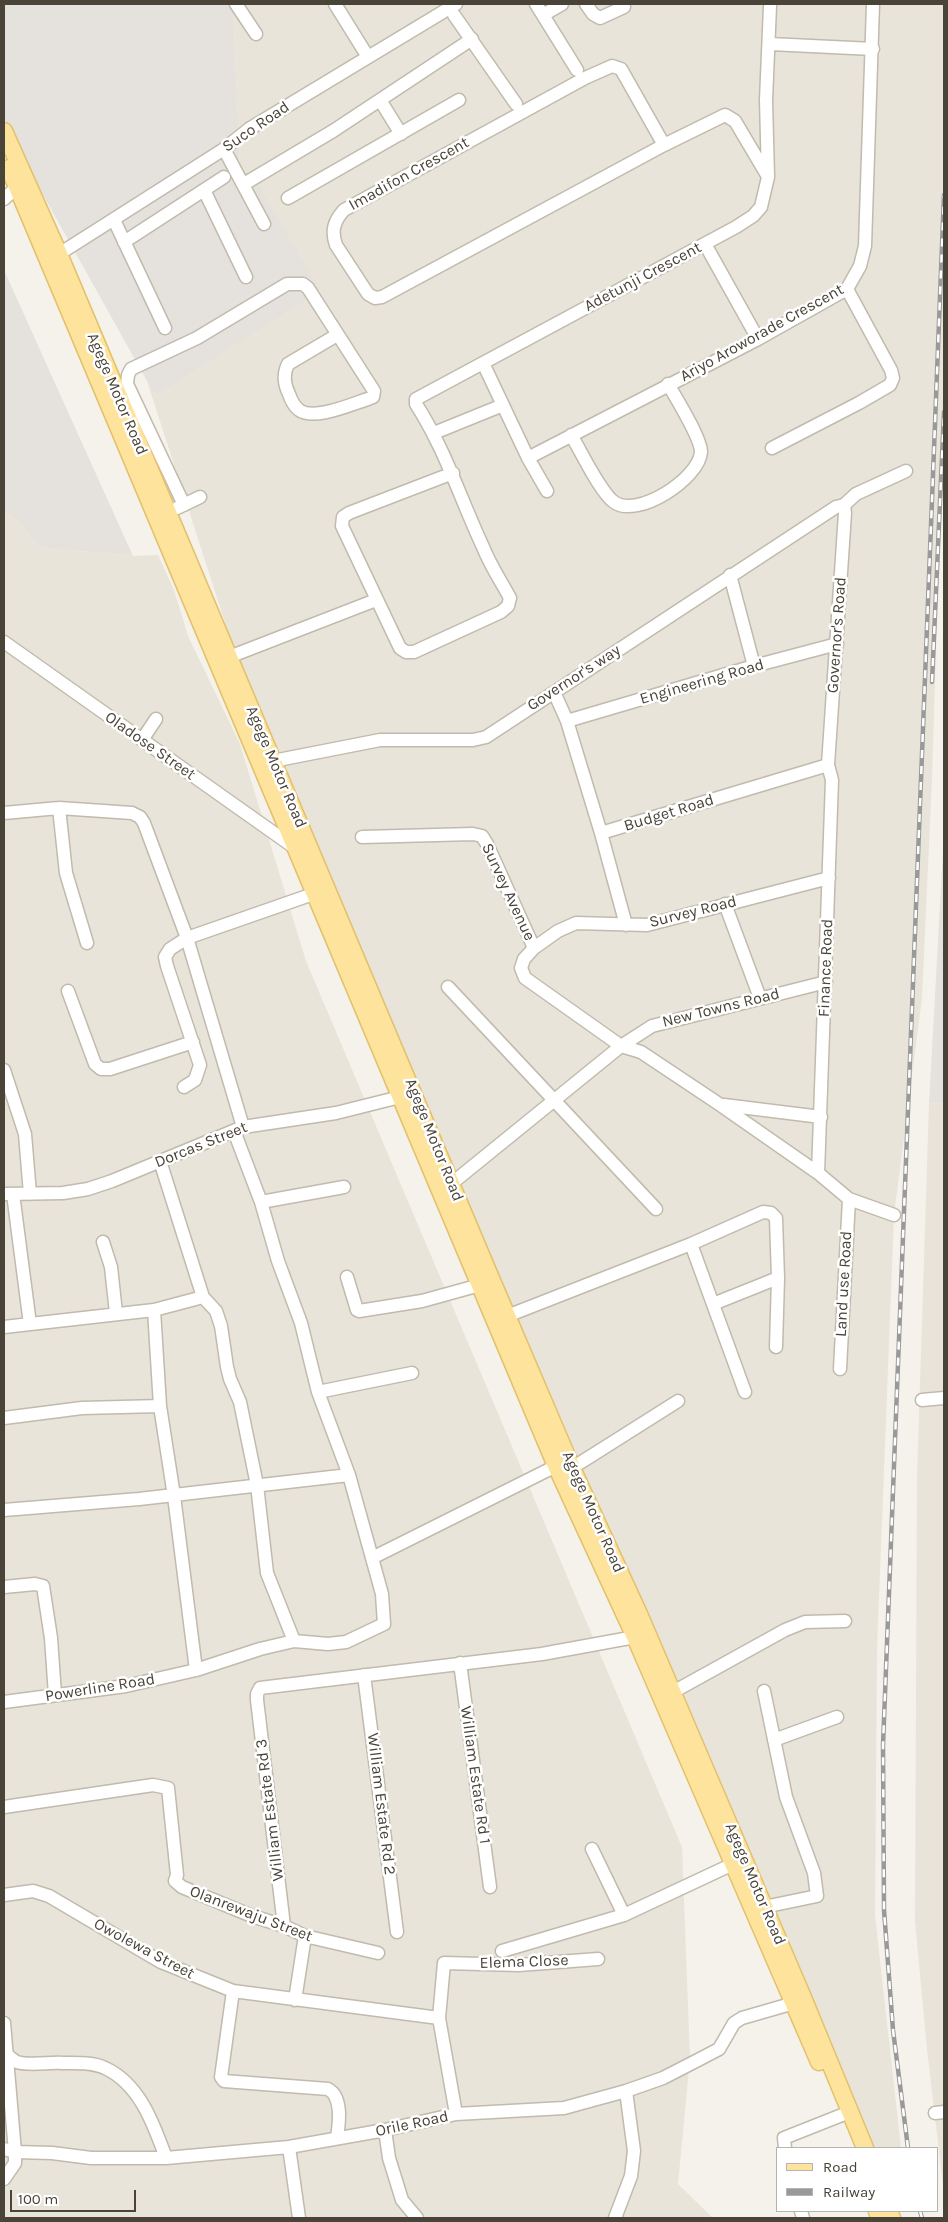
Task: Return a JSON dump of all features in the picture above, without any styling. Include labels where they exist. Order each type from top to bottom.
[{"type":"main road","name":"Agege Motor Road","points":[[4,131],[59,254],[161,515],[229,657],[273,761],[316,893],[407,1095],[452,1184],[507,1316],[521,1364]]},
{"type":"main road","name":"Agege Motor Road","points":[[4,157],[161,515],[407,1095],[480,1285],[521,1364],[635,1637],[733,1864],[799,2002],[865,2147]]},
{"type":"main road","name":"Agege Motor Road","points":[[564,1467],[633,1600],[673,1692],[764,1907],[854,2147]]},
{"type":"street","points":[[236,4],[256,34]]},
{"type":"street","points":[[335,4],[368,57]]},
{"type":"street","points":[[562,4],[540,9],[577,70]]},
{"type":"street","points":[[586,4],[596,17],[600,18],[615,8]]},
{"type":"street","name":"Ariyo Aroworade Crescent","points":[[528,458],[758,338],[847,289],[860,266],[865,246],[873,4]]},
{"type":"street","name":"Adetunji Crescent","points":[[453,473],[343,517],[342,526],[376,600],[400,648],[406,652],[414,652],[501,612],[508,606],[510,598],[483,549],[453,473],[434,433],[416,404],[416,399],[705,244],[753,216],[761,207],[768,177],[766,100],[770,44],[770,6]]},
{"type":"street","points":[[455,10],[472,39],[516,104]]},
{"type":"street","name":"Suco Road","points":[[59,254],[224,149],[249,129],[368,57],[455,10]]},
{"type":"street","points":[[244,184],[333,132],[472,39]]},
{"type":"street","points":[[770,44],[873,48]]},
{"type":"street","name":"Imadifon Crescent","points":[[664,145],[621,69],[612,66],[585,78],[344,210],[336,221],[333,236],[336,245],[368,294],[375,298],[382,297],[664,145],[725,115],[735,121],[768,177]]},
{"type":"street","points":[[380,100],[401,134]]},
{"type":"street","points":[[288,198],[459,100]]},
{"type":"street","points":[[224,149],[264,224]]},
{"type":"street","points":[[124,242],[224,177]]},
{"type":"street","points":[[4,199],[17,187]]},
{"type":"street","points":[[204,190],[246,277]]},
{"type":"street","points":[[114,220],[165,328]]},
{"type":"street","points":[[705,244],[758,338]]},
{"type":"street","points":[[184,504],[127,384],[128,374],[131,369],[197,338],[288,284],[302,284],[308,288],[374,392],[373,396],[315,414],[300,411],[294,405],[286,387],[285,369],[288,364],[337,335]]},
{"type":"street","points":[[772,448],[859,403],[890,385],[894,378],[847,289]]},
{"type":"street","points":[[483,363],[528,458],[547,491]]},
{"type":"street","points":[[571,435],[602,486],[615,503],[623,506],[660,498],[673,490],[688,476],[699,462],[701,450],[698,440],[668,384]]},
{"type":"street","points":[[434,433],[503,405]]},
{"type":"street","name":"Governor's way","points":[[273,761],[380,740],[473,740],[486,737],[836,507],[844,505],[856,494],[906,471]]},
{"type":"street","points":[[161,515],[200,497]]},
{"type":"street","name":"Governor's Road","points":[[828,765],[837,644],[844,505]]},
{"type":"street","points":[[730,576],[754,666]]},
{"type":"street","points":[[229,657],[376,600]]},
{"type":"street","name":"Oladose Street","points":[[4,642],[142,740],[303,849]]},
{"type":"street","name":"Engineering Road","points":[[567,721],[754,666],[837,644]]},
{"type":"street","points":[[554,692],[567,721],[626,925]]},
{"type":"street","points":[[142,740],[156,719]]},
{"type":"street","name":"Budget Road","points":[[600,833],[828,765]]},
{"type":"street","name":"Finance Road","points":[[818,1173],[832,780],[828,765]]},
{"type":"street","points":[[4,813],[59,808],[132,813],[140,817],[187,938],[238,1129],[278,1261],[301,1323],[318,1392],[350,1476],[372,1558],[564,1467],[678,1401]]},
{"type":"street","points":[[59,808],[66,873],[87,943]]},
{"type":"street","name":"Survey Avenue","points":[[362,837],[473,834],[482,836],[534,948]]},
{"type":"street","name":"Survey Road","points":[[621,1046],[525,978],[521,968],[524,959],[534,948],[558,931],[576,923],[647,925],[829,878]]},
{"type":"street","points":[[184,1087],[195,1080],[199,1073],[200,1065],[165,957],[170,949],[187,938],[316,893]]},
{"type":"street","points":[[726,904],[760,998]]},
{"type":"street","name":"New Towns Road","points":[[452,1184],[621,1046],[652,1026],[826,982]]},
{"type":"street","points":[[448,986],[656,1209]]},
{"type":"street","points":[[68,991],[95,1064],[101,1069],[110,1069],[193,1042]]},
{"type":"street","points":[[621,1046],[641,1052],[719,1104],[818,1173],[849,1199],[894,1216]]},
{"type":"street","points":[[4,1070],[6,1086],[25,1134],[30,1194]]},
{"type":"street","name":"Dorcas Street","points":[[8,1194],[64,1193],[88,1189],[160,1162],[238,1129],[336,1113],[407,1095]]},
{"type":"street","points":[[719,1104],[821,1117]]},
{"type":"street","points":[[160,1162],[203,1297],[216,1311],[221,1326],[230,1379],[240,1402],[257,1486],[267,1573],[294,1641]]},
{"type":"street","points":[[261,1202],[344,1187]]},
{"type":"street","points":[[8,1194],[30,1324]]},
{"type":"street","name":"Land use Road","points":[[840,1369],[849,1199]]},
{"type":"street","points":[[507,1316],[692,1244],[763,1212],[771,1212],[776,1218],[778,1278],[776,1347]]},
{"type":"street","points":[[103,1242],[111,1266],[116,1313]]},
{"type":"street","points":[[692,1244],[745,1392]]},
{"type":"street","points":[[347,1278],[357,1310],[359,1311],[422,1301],[480,1285]]},
{"type":"street","points":[[713,1304],[778,1278]]},
{"type":"street","points":[[4,1327],[154,1310],[203,1297]]},
{"type":"street","points":[[154,1310],[160,1406],[174,1496],[196,1670]]},
{"type":"street","points":[[318,1392],[412,1373]]},
{"type":"street","points":[[922,1400],[944,1398]]},
{"type":"street","points":[[4,1418],[82,1408],[160,1406]]},
{"type":"street","points":[[4,1510],[174,1496],[350,1476]]},
{"type":"street","name":"Powerline Road","points":[[4,1702],[126,1686],[196,1670],[260,1649],[294,1641],[328,1644],[346,1642],[384,1624],[382,1594],[372,1558]]},
{"type":"street","points":[[4,1587],[35,1584],[43,1586],[51,1638],[55,1695]]},
{"type":"street","points":[[673,1692],[784,1630],[805,1622],[844,1621]]},
{"type":"street","points":[[364,1675],[542,1654],[635,1637]]},
{"type":"street","name":"William Estate Rd 1","points":[[460,1664],[490,1887]]},
{"type":"street","name":"William Estate Rd 3","points":[[284,1926],[257,1694],[260,1688],[364,1675]]},
{"type":"street","name":"William Estate Rd 2","points":[[364,1675],[397,1932]]},
{"type":"street","points":[[764,1691],[786,1798],[814,1873],[817,1896],[764,1907]]},
{"type":"street","points":[[774,1740],[837,1717]]},
{"type":"street","name":"Olanrewaju Street","points":[[4,1807],[152,1785],[168,1788],[177,1875],[175,1882],[201,1896],[284,1926],[305,1936],[378,1953]]},
{"type":"street","points":[[592,1849],[624,1915]]},
{"type":"street","points":[[502,1951],[624,1915],[733,1864]]},
{"type":"street","name":"Owolewa Street","points":[[4,1895],[33,1892],[49,1896],[161,1962],[233,1991],[438,2018]]},
{"type":"street","points":[[295,2000],[305,1936]]},
{"type":"street","name":"Elema Close","points":[[438,2018],[444,1963],[520,1965],[598,1959]]},
{"type":"street","points":[[233,1991],[221,2077],[224,2081],[328,2089],[334,2092],[339,2120],[337,2138]]},
{"type":"street","name":"Orile Road","points":[[9,2150],[91,2158],[166,2158],[289,2148],[385,2130],[456,2114],[564,2108],[626,2091],[663,2078],[719,2049],[734,2023],[742,2018],[799,2002]]},
{"type":"street","points":[[438,2018],[456,2114]]},
{"type":"street","points":[[4,2023],[9,2150],[15,2163],[4,2179]]},
{"type":"street","points":[[6,2054],[18,2062],[91,2064],[104,2067],[115,2074],[129,2086],[154,2122],[166,2158]]},
{"type":"street","points":[[615,2218],[631,2176],[634,2152],[626,2091]]},
{"type":"street","points":[[785,2147],[784,2138],[842,2115]]},
{"type":"street","points":[[385,2130],[389,2158],[402,2200],[417,2218]]},
{"type":"street","points":[[289,2148],[299,2218]]},
{"type":"shaded area","points":[[4,4],[233,4],[240,167],[253,176],[320,291],[157,394],[147,381],[37,184],[4,117]]},
{"type":"shaded area","points":[[233,4],[944,4],[944,391],[932,779],[922,998],[894,1215],[877,1649],[875,1915],[901,2147],[866,2147],[675,1681],[253,709],[147,381],[311,277],[240,167]]},
{"type":"shaded area","points":[[4,270],[133,556],[38,547],[23,525],[4,510]]},
{"type":"shaded area","points":[[4,510],[23,525],[38,547],[133,556],[158,555],[174,590],[188,636],[240,744],[306,961],[682,1847],[690,2059],[678,2184],[713,2218],[4,2218]]},
{"type":"shaded area","points":[[944,833],[944,1104],[929,1103]]},
{"type":"shaded area","points":[[929,1103],[944,1104],[944,2194],[927,2049],[915,1921],[917,1477]]},
{"type":"railway","points":[[908,2147],[893,2030],[884,1910],[883,1745],[944,195]]},
{"type":"railway","points":[[932,682],[944,412]]},
{"type":"railway","points":[[920,2212],[922,2218]]}]
